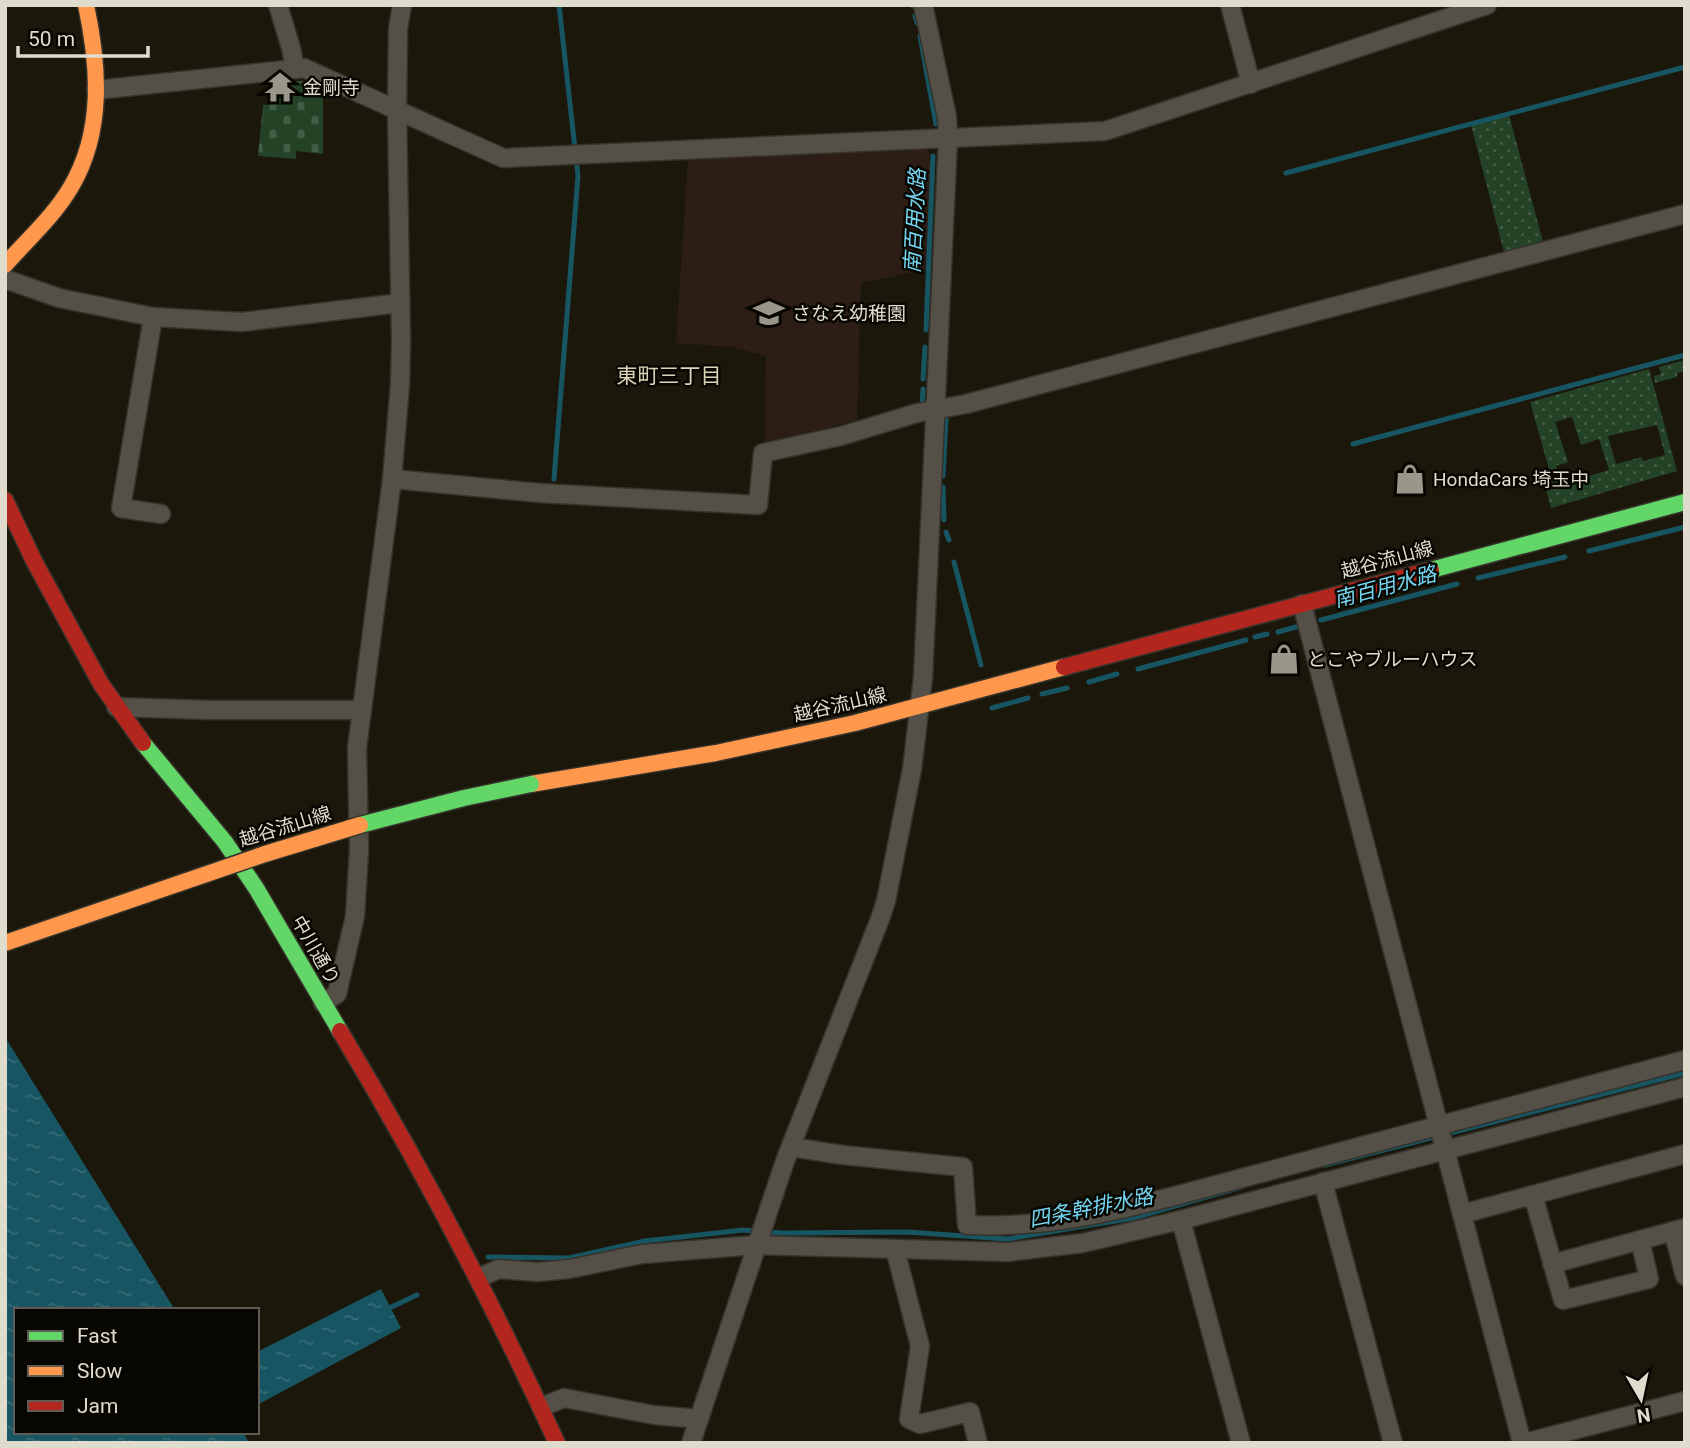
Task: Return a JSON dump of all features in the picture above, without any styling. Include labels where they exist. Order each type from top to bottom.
[{"type":"main road","points":[[5,265],[47,219],[70,189],[84,162],[93,127],[96,90],[96,52],[86,5]]},
{"type":"main road","name":"中川通り","points":[[5,500],[100,684],[225,842],[256,888],[407,1145],[478,1278],[557,1443]]},
{"type":"main road","name":"越谷流山線","points":[[5,943],[250,859],[426,806],[531,784],[716,753],[855,723],[1685,502]]},
{"type":"street","points":[[278,5],[295,69]]},
{"type":"street","points":[[323,1003],[337,995],[355,916],[359,849],[357,748],[360,710],[392,478],[400,384],[397,111],[398,29],[402,5]]},
{"type":"street","points":[[691,1443],[764,1220],[887,901],[912,769],[923,678],[948,138],[947,117],[923,5]]},
{"type":"street","points":[[1230,5],[1251,84]]},
{"type":"street","points":[[96,90],[304,68],[502,158],[1105,131],[1487,5]]},
{"type":"street","points":[[392,478],[540,492],[758,505],[764,453],[841,436],[917,413],[966,404],[1685,214]]},
{"type":"street","points":[[5,279],[59,298],[153,317],[242,322],[400,303]]},
{"type":"street","points":[[153,317],[121,508],[161,514]]},
{"type":"street","points":[[1302,604],[1523,1443],[1685,1401]]},
{"type":"street","points":[[116,707],[360,710]]},
{"type":"street","points":[[478,1278],[499,1269],[538,1272],[569,1269],[642,1254],[756,1244],[1008,1252],[1083,1242],[1181,1220],[1323,1182],[1442,1136],[1685,1060]]},
{"type":"street","points":[[791,1147],[963,1167],[967,1224],[1009,1226],[1066,1221],[1442,1136],[1685,1087]]},
{"type":"street","points":[[1462,1214],[1685,1154]]},
{"type":"street","points":[[1323,1182],[1393,1443]]},
{"type":"street","points":[[1533,1195],[1563,1300],[1649,1279],[1640,1240]]},
{"type":"street","points":[[1181,1220],[1241,1443]]},
{"type":"street","points":[[1552,1264],[1679,1230],[1685,1276]]},
{"type":"street","points":[[895,1249],[920,1346],[909,1419],[920,1424],[970,1412],[978,1443]]},
{"type":"street","points":[[541,1407],[564,1398],[654,1415],[699,1419]]},
{"type":"shaded area","name":"さなえ幼稚園","points":[[924,147],[935,160],[926,270],[861,283],[857,420],[765,444],[766,356],[731,347],[676,343],[688,158]]},
{"type":"green space","points":[[302,81],[323,91],[323,154],[296,151],[296,159],[258,156],[263,105],[272,104],[273,82]]},
{"type":"green space","points":[[1509,115],[1543,242],[1504,252],[1471,125]]},
{"type":"green space","points":[[1685,360],[1685,371],[1677,373],[1677,377],[1655,383],[1654,376],[1661,374],[1659,367]]},
{"type":"green space","points":[[1649,369],[1677,471],[1551,508],[1541,472],[1549,469],[1530,402]],"holes":[[[1572,417],[1581,445],[1599,439],[1609,470],[1562,484],[1556,466],[1568,462],[1555,422]],[[1657,425],[1665,455],[1643,461],[1642,457],[1616,464],[1608,436]]]},
{"type":"water","points":[[5,1037],[174,1308],[14,1308],[14,1434],[244,1434],[249,1443],[5,1443]]},
{"type":"water","points":[[381,1289],[401,1328],[259,1404],[259,1351]]},
{"type":"waterway","points":[[554,479],[578,176],[559,5]]},
{"type":"waterway","name":"南百用水路","points":[[915,16],[917,23]]},
{"type":"waterway","name":"南百用水路","points":[[920,36],[936,124]]},
{"type":"waterway","points":[[1286,173],[1685,67]]},
{"type":"waterway","name":"南百用水路","points":[[926,330],[933,156]]},
{"type":"waterway","name":"南百用水路","points":[[923,379],[925,347]]},
{"type":"waterway","points":[[1353,444],[1685,355]]},
{"type":"waterway","name":"南百用水路","points":[[922,407],[923,389]]},
{"type":"waterway","name":"南百用水路","points":[[943,476],[946,418]]},
{"type":"waterway","name":"南百用水路","points":[[943,487],[944,520]]},
{"type":"waterway","name":"南百用水路","points":[[1589,551],[1685,527]]},
{"type":"waterway","name":"南百用水路","points":[[946,532],[949,540]]},
{"type":"waterway","name":"南百用水路","points":[[1478,578],[1565,557]]},
{"type":"waterway","name":"南百用水路","points":[[954,562],[981,665]]},
{"type":"waterway","name":"南百用水路","points":[[1321,620],[1457,584]]},
{"type":"waterway","name":"南百用水路","points":[[1278,632],[1296,627]]},
{"type":"waterway","name":"南百用水路","points":[[1255,637],[1267,634]]},
{"type":"waterway","name":"南百用水路","points":[[1138,669],[1246,640]]},
{"type":"waterway","name":"南百用水路","points":[[1089,682],[1117,674]]},
{"type":"waterway","name":"南百用水路","points":[[1042,694],[1067,688]]},
{"type":"waterway","name":"南百用水路","points":[[992,708],[1028,698]]},
{"type":"waterway","name":"四条幹排水路","points":[[1325,1165],[1685,1073]]},
{"type":"waterway","name":"四条幹排水路","points":[[488,1257],[569,1258],[645,1241],[743,1230],[783,1233],[907,1232],[1007,1239],[1133,1218],[1241,1187]]},
{"type":"waterway","name":"四条幹排水路","points":[[385,1310],[417,1295]]},
{"type":"traffic: fast","points":[[1431,570],[1685,502]]},
{"type":"traffic: fast","points":[[143,743],[225,842],[256,888],[340,1031]]},
{"type":"traffic: fast","points":[[360,825],[531,784]]},
{"type":"traffic: slow","points":[[5,265],[64,198],[82,166],[89,144],[94,121],[96,75],[86,5]]},
{"type":"traffic: slow","points":[[531,784],[716,753],[855,723],[1064,667]]},
{"type":"traffic: slow","points":[[5,943],[265,854],[360,825]]},
{"type":"traffic: jam","points":[[5,500],[34,561],[101,684],[143,743]]},
{"type":"traffic: jam","points":[[1064,667],[1431,570]]},
{"type":"traffic: jam","points":[[340,1031],[454,1234],[557,1443]]},
{"type":"place","name":"金剛寺","points":[[280,87]]},
{"type":"place","name":"さなえ幼稚園","points":[[769,313]]},
{"type":"place","name":"HondaCars 埼玉中","points":[[1410,479]]},
{"type":"place","name":"とこやブルーハウス","points":[[1284,659]]},
{"type":"district","name":"東町三丁目","points":[[669,376]]}]
